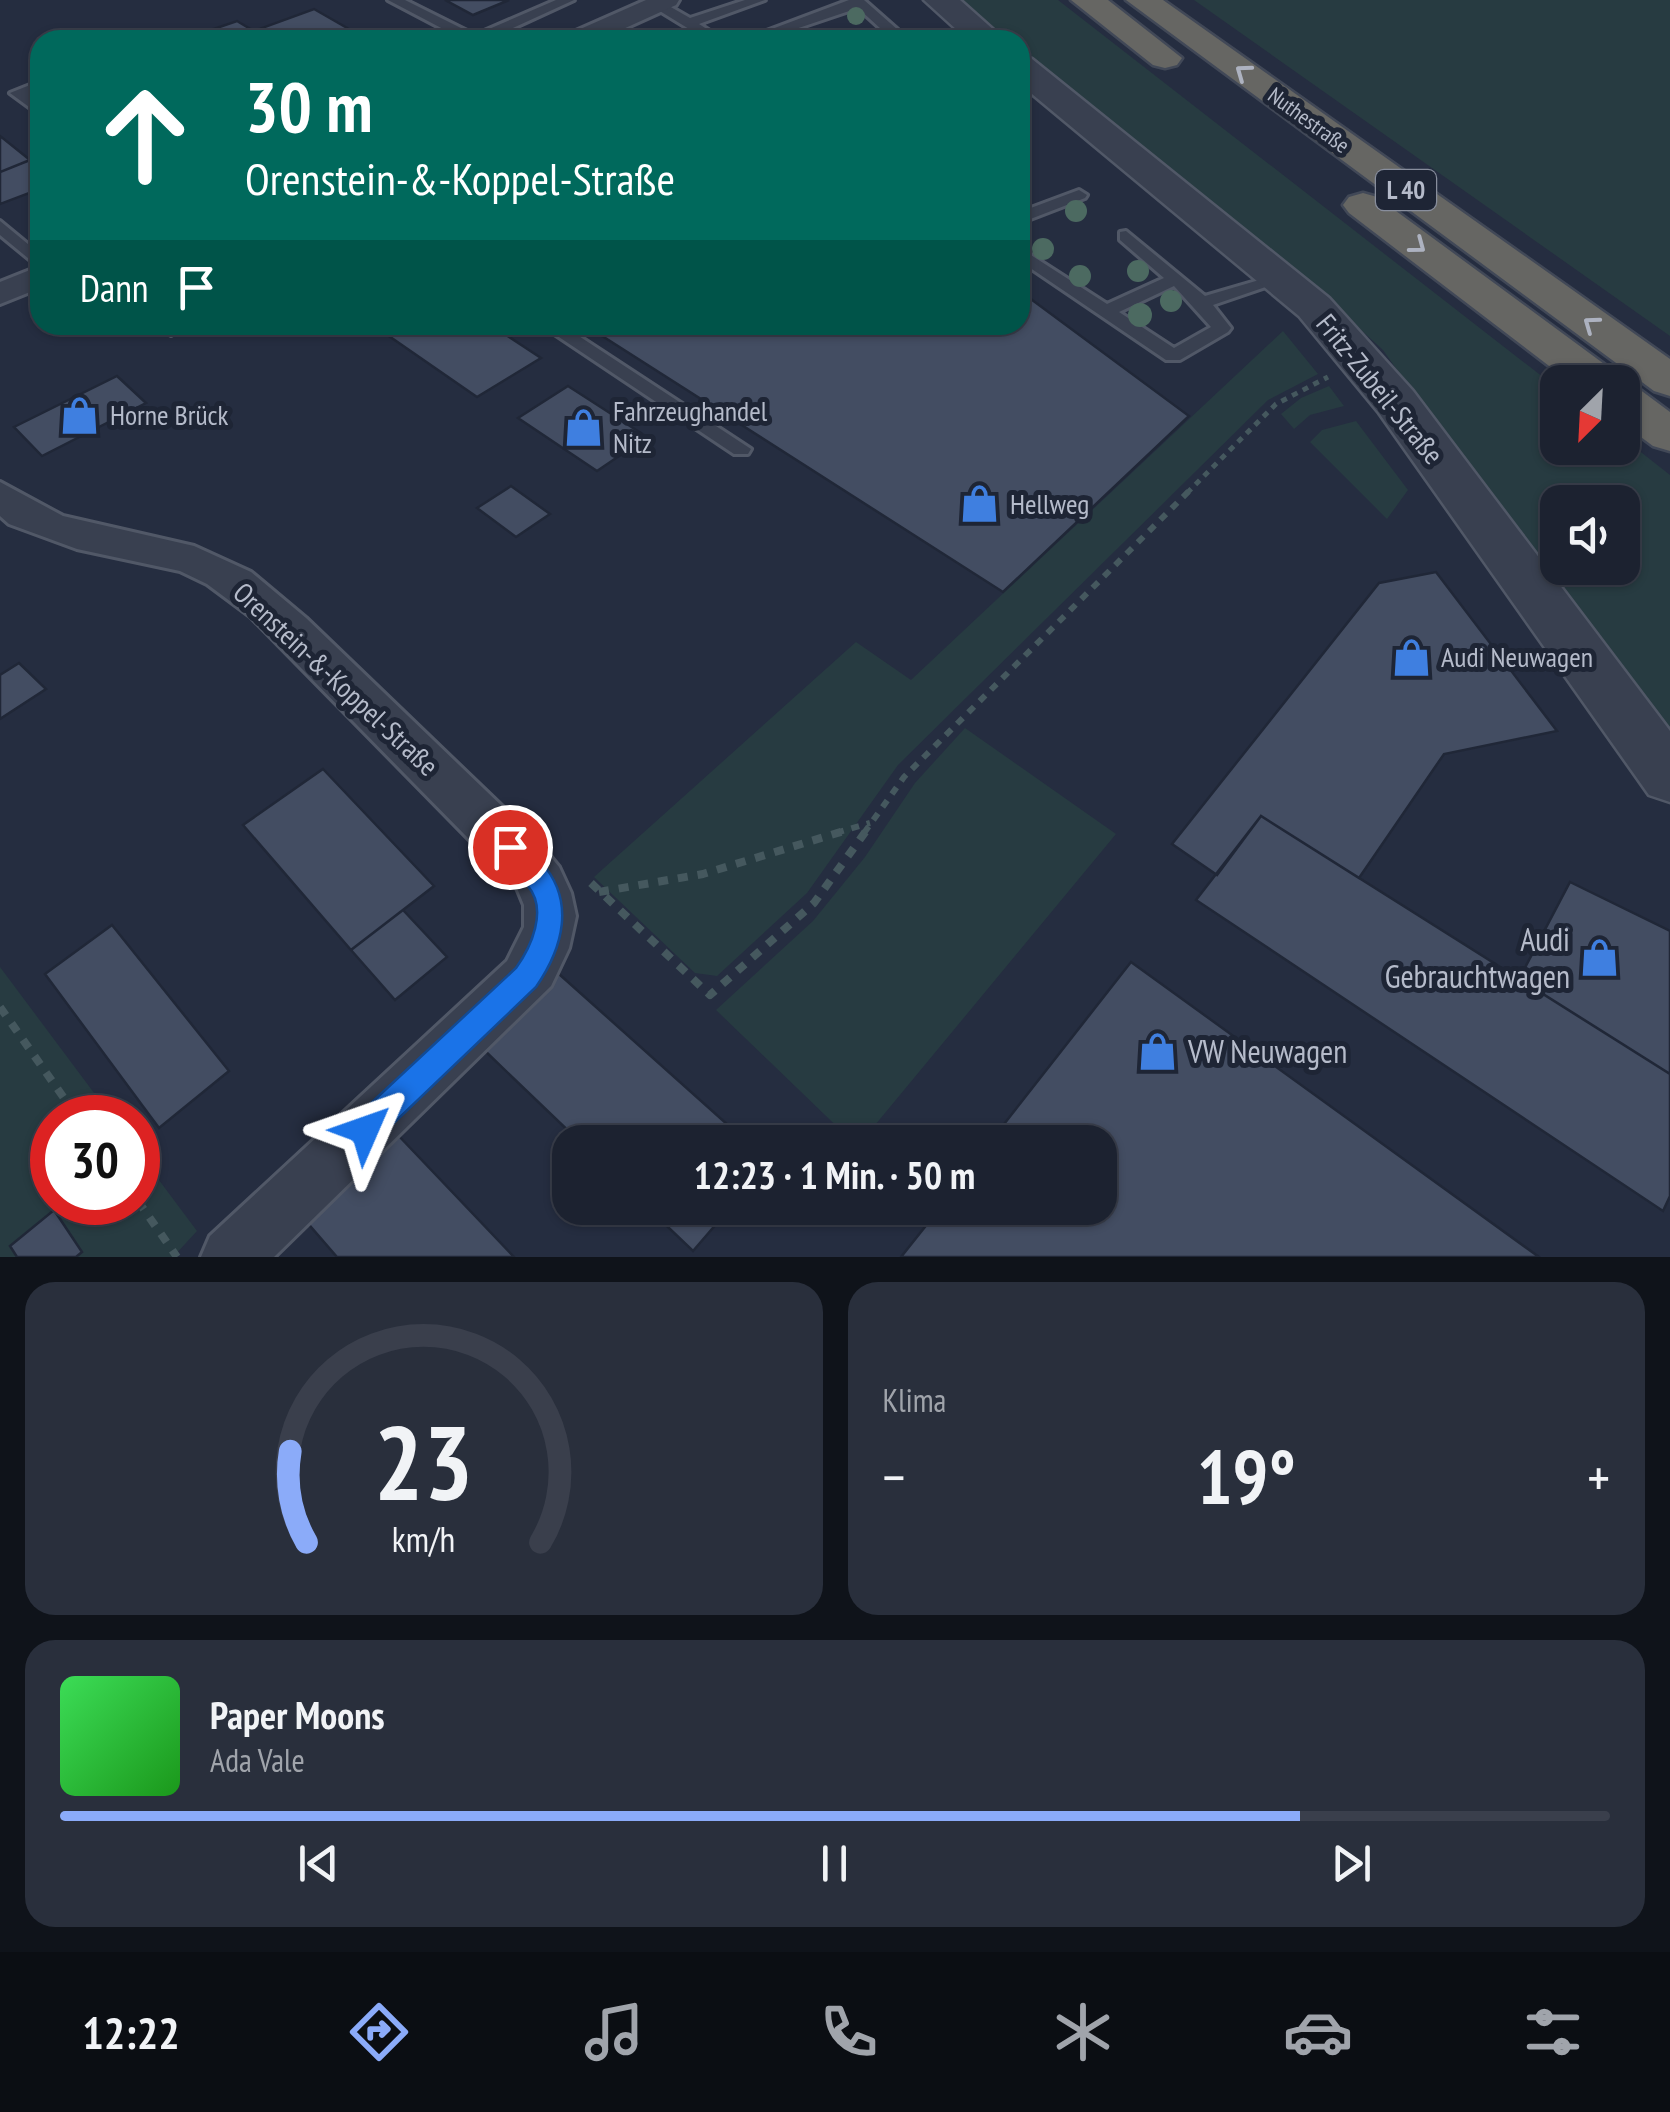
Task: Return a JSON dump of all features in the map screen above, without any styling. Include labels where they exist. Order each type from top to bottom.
[{"type":"highway","name":"Nuthestraße","points":[[1087,0],[1577,365]]},
{"type":"highway","name":"Nuthestraße","points":[[1142,0],[1670,382]]},
{"type":"highway","points":[[1640,414],[1670,436]]},
{"type":"street","points":[[940,0],[974,30]]},
{"type":"street","points":[[600,30],[662,2]]},
{"type":"street","name":"Fritz-Zubeil-Straße","points":[[1030,74],[1314,307],[1366,363],[1670,777]]},
{"type":"street","points":[[0,294],[30,280]]},
{"type":"street","name":"Orenstein-&-Koppel-Straße","points":[[0,496],[38,521],[74,534],[179,554],[237,586],[296,636],[532,869],[548,896],[551,912]]},
{"type":"street","points":[[231,1257],[526,978],[549,935],[551,912]]},
{"type":"lane","points":[[395,0],[455,30]]},
{"type":"lane","points":[[498,30],[567,0]]},
{"type":"lane","points":[[692,22],[758,0]]},
{"type":"lane","points":[[662,2],[703,30]]},
{"type":"lane","points":[[778,30],[858,2],[891,30]]},
{"type":"lane","points":[[30,88],[17,93],[30,104]]},
{"type":"lane","points":[[1030,214],[1079,195]]},
{"type":"lane","points":[[0,226],[30,254]]},
{"type":"lane","points":[[1030,259],[1173,356],[1222,328],[1202,303],[1126,236]]},
{"type":"lane","points":[[1106,311],[1176,279]]},
{"type":"lane","points":[[1202,303],[1280,279]]},
{"type":"lane","points":[[565,335],[741,449]]},
{"type":"path","points":[[551,912],[588,881],[710,995],[814,903],[904,777],[1276,404],[1333,374]]},
{"type":"path","points":[[600,892],[703,874],[872,822]]},
{"type":"path","points":[[0,1007],[62,1095]]},
{"type":"path","points":[[155,1225],[177,1257]]},
{"type":"shaded area","points":[[960,0],[1058,0],[1540,375],[1540,465],[1640,465],[1640,451],[1670,475],[1670,730],[1556,585],[1640,585],[1640,485],[1540,485],[1540,564],[1481,489],[1383,350],[1304,278],[1030,57],[1030,30],[997,30]]},
{"type":"shaded area","points":[[1194,0],[1670,0],[1670,336]]},
{"type":"shaded area","points":[[1283,331],[1318,374],[1268,400],[898,765],[807,893],[717,976],[695,973],[594,877],[856,642],[911,680]]},
{"type":"shaded area","points":[[1329,386],[1344,406],[1310,415],[1294,429],[1281,414],[1301,398]]},
{"type":"shaded area","points":[[1356,421],[1408,490],[1387,519],[1310,442],[1322,430]]},
{"type":"shaded area","points":[[965,728],[1116,834],[875,1125],[835,1125],[716,1010],[813,921],[865,857],[915,783]]},
{"type":"shaded area","points":[[0,967],[96,1095],[30,1095],[30,1225],[160,1225],[160,1181],[197,1231],[173,1257],[0,1257]]},
{"type":"building","points":[[445,0],[509,0],[473,15]]},
{"type":"building","points":[[314,9],[351,30],[257,30]]},
{"type":"building","points":[[237,21],[252,30],[211,30]]},
{"type":"building","points":[[0,136],[30,160],[0,172]]},
{"type":"building","points":[[30,160],[30,193],[0,204],[0,172]]},
{"type":"building","name":"Hellweg","points":[[1030,298],[1189,416],[1003,592],[601,335],[1030,335]]},
{"type":"building","points":[[387,335],[506,335],[541,358],[477,397]]},
{"type":"building","name":"Horne Brück","points":[[117,376],[146,403],[42,456],[14,427]]},
{"type":"building","name":"Fahrzeughandel Nitz","points":[[568,386],[647,437],[597,471],[518,418]]},
{"type":"building","points":[[511,486],[550,514],[516,537],[477,508]]},
{"type":"building","name":"Audi Neuwagen","points":[[1436,572],[1557,731],[1444,754],[1359,878],[1261,816],[1217,875],[1172,844],[1379,583]]},
{"type":"building","points":[[19,663],[46,689],[0,719],[0,675]]},
{"type":"building","points":[[323,769],[434,886],[351,950],[243,825]]},
{"type":"building","points":[[1261,816],[1670,1074],[1670,1196],[1663,1211],[1196,900]]},
{"type":"building","name":"Audi Gebrauchtwagen","points":[[1570,882],[1670,931],[1670,1074],[1519,979]]},
{"type":"building","points":[[403,910],[447,957],[395,1000],[351,950]]},
{"type":"building","points":[[112,925],[229,1071],[160,1127],[160,1095],[135,1095],[45,974]]},
{"type":"building","name":"VW Neuwagen","points":[[1131,962],[1539,1257],[901,1257],[926,1225],[1117,1225],[1117,1125],[1003,1125]]},
{"type":"building","points":[[559,974],[728,1125],[562,1125],[482,1048]]},
{"type":"building","points":[[396,1133],[514,1257],[337,1257],[305,1220]]},
{"type":"building","points":[[36,1225],[64,1225],[82,1252],[76,1257],[17,1257],[10,1246]]},
{"type":"building","points":[[666,1225],[715,1225],[693,1251]]},
{"type":"place","name":"Horne Brück","points":[[80,415]]},
{"type":"place","name":"Fahrzeughandel Nitz","points":[[583,427]]},
{"type":"place","name":"Hellweg","points":[[980,504]]},
{"type":"place","name":"Audi Neuwagen","points":[[1411,657]]},
{"type":"place","name":"Audi Gebrauchtwagen","points":[[1600,958]]},
{"type":"place","name":"VW Neuwagen","points":[[1158,1052]]},
{"type":"route","points":[[365,1130],[526,978],[540,957],[549,935],[548,896],[532,869],[510,847]]}]
